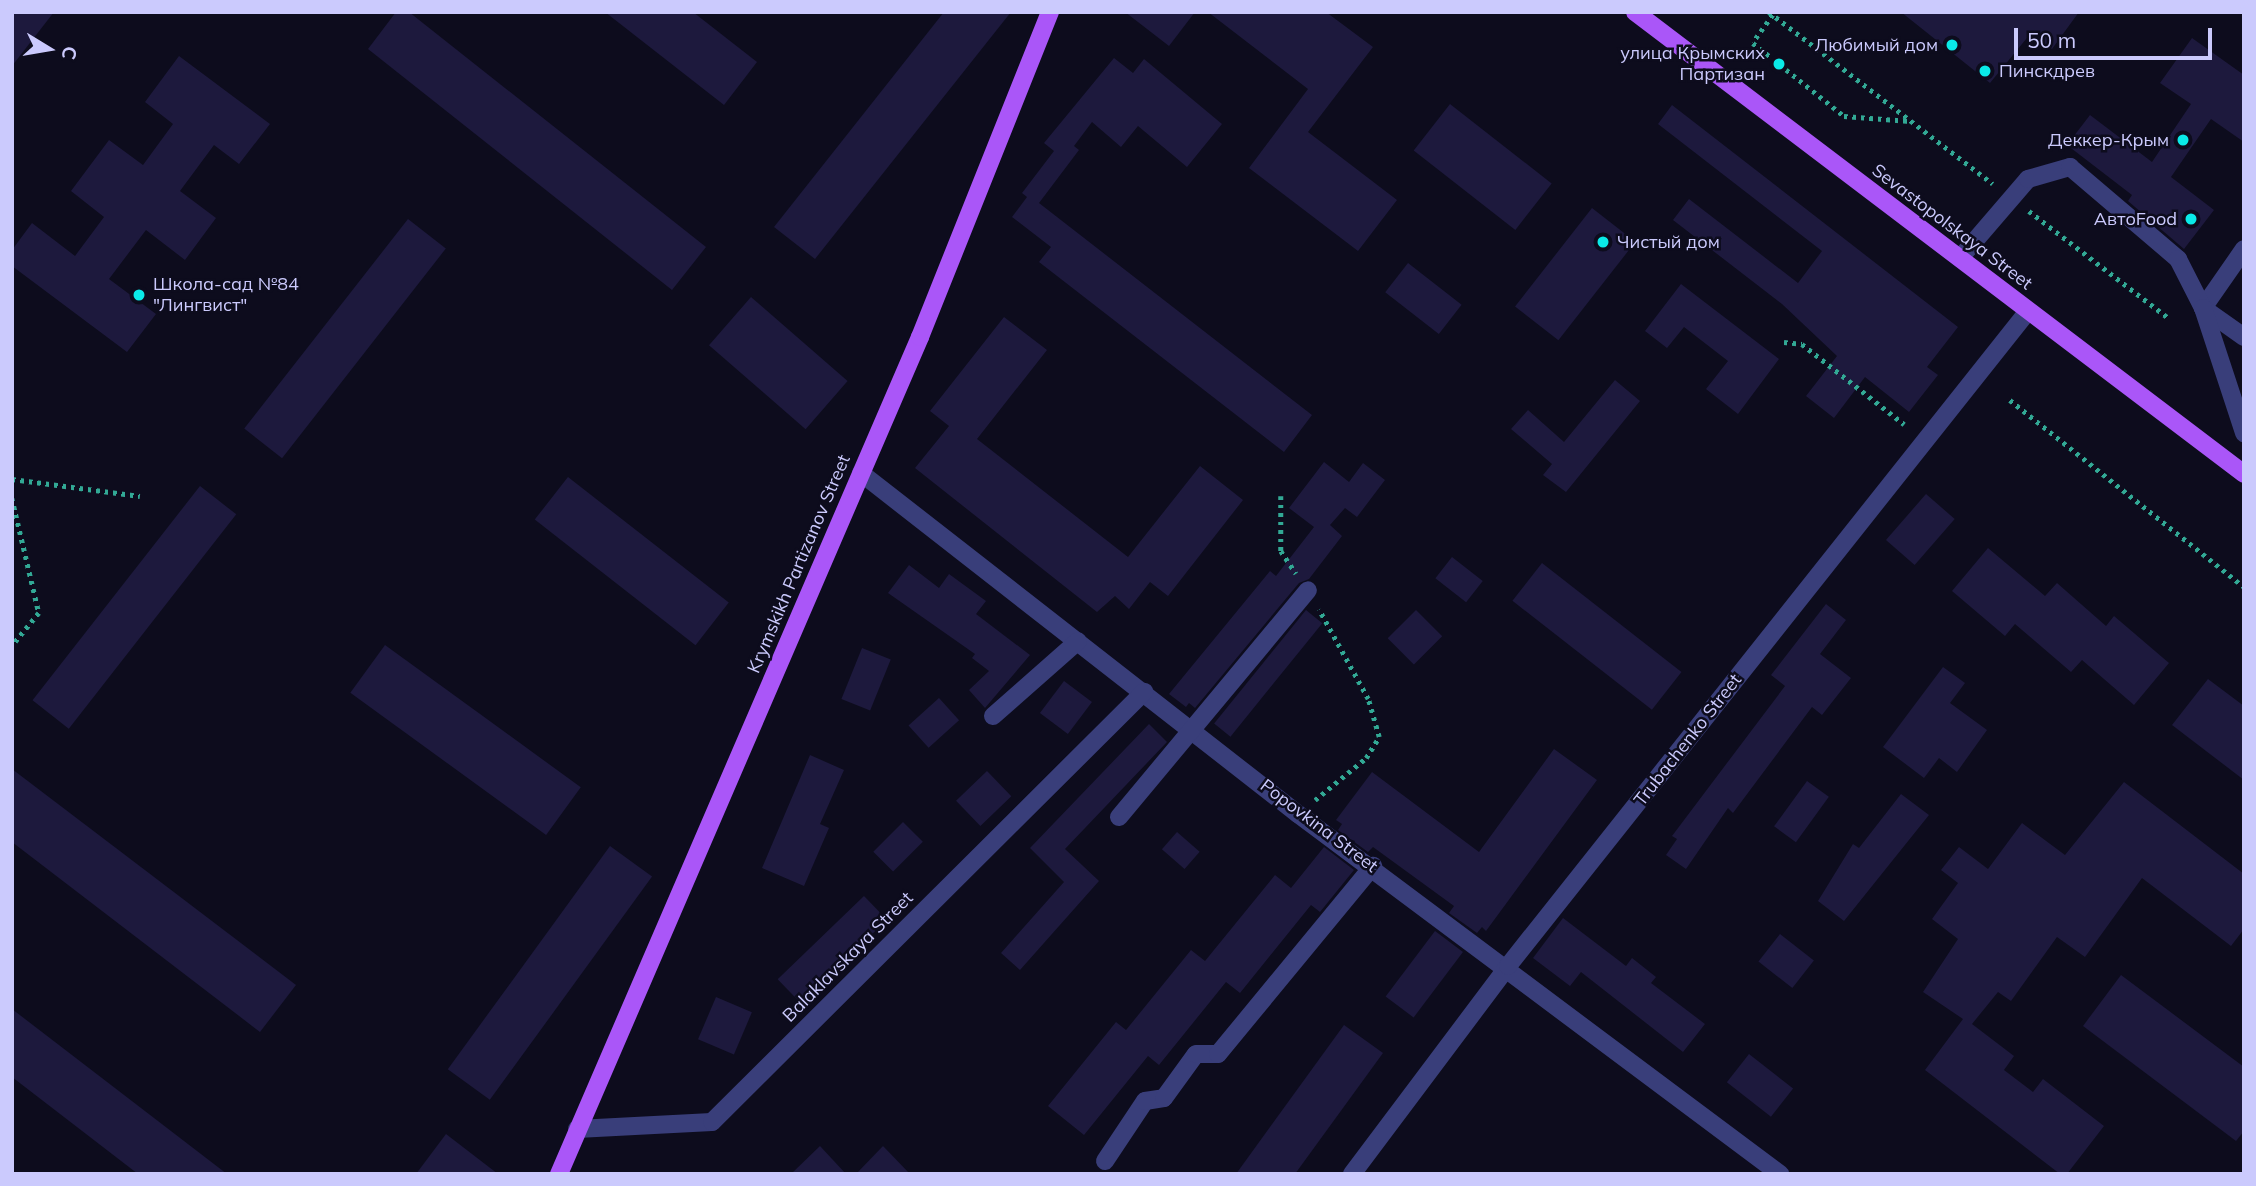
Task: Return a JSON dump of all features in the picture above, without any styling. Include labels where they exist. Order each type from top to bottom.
[{"type":"main road","name":"Krymskikh Partizanov Street","points":[[577,1129],[861,473],[1050,12]]},
{"type":"main road","name":"Sevastopolskaya Street","points":[[1635,12],[2244,474]]},
{"type":"main road","points":[[559,1174],[577,1129]]},
{"type":"street","points":[[1960,258],[2028,179],[2070,167],[2178,259],[2203,308],[2244,433]]},
{"type":"street","points":[[2203,308],[2244,249]]},
{"type":"street","points":[[2203,308],[2244,337]]},
{"type":"street","name":"Trubachenko Street","points":[[1352,1174],[1508,966],[2028,310]]},
{"type":"street","name":"Popovkina Street","points":[[861,473],[1193,728],[1298,814],[1508,966],[1780,1174]]},
{"type":"street","points":[[1119,817],[1308,590]]},
{"type":"street","points":[[993,716],[1078,641]]},
{"type":"street","name":"Balaklavskaya Street","points":[[577,1129],[712,1122],[1144,692]]},
{"type":"street","points":[[1105,1161],[1145,1101],[1164,1098],[1196,1054],[1218,1054],[1373,866]]},
{"type":"path","points":[[1911,121],[1844,116],[1753,43],[1771,13],[1993,184]]},
{"type":"path","points":[[2023,207],[2170,319]]},
{"type":"path","points":[[1784,342],[1802,344],[1904,424]]},
{"type":"path","points":[[2010,400],[2244,587]]},
{"type":"path","points":[[12,478],[140,496]]},
{"type":"path","points":[[1281,496],[1281,551],[1308,590],[1368,699],[1379,737],[1366,758],[1298,814]]},
{"type":"path","points":[[12,498],[39,613],[12,646]]},
{"type":"building","points":[[12,12],[54,12],[12,66]]},
{"type":"building","points":[[396,12],[409,12],[706,247],[672,290],[368,49]]},
{"type":"building","points":[[605,12],[693,12],[757,62],[724,105]]},
{"type":"building","points":[[944,12],[1011,12],[815,259],[774,227]]},
{"type":"building","points":[[1125,12],[1195,12],[1169,46]]},
{"type":"building","points":[[1208,12],[1326,12],[1373,47],[1308,132],[1397,200],[1358,251],[1249,168],[1308,89]]},
{"type":"building","points":[[1901,12],[2079,12],[2052,49],[2031,33],[1990,83]]},
{"type":"building","points":[[2192,38],[2244,75],[2244,142],[2211,119],[2171,177],[2214,210],[2184,249],[2128,201],[2132,195],[2067,145],[2090,115],[2152,162],[2191,104],[2160,83]]},
{"type":"building","points":[[179,56],[270,124],[239,164],[214,145],[180,191],[216,218],[185,260],[146,230],[109,279],[156,314],[127,352],[12,266],[12,250],[32,223],[75,256],[104,217],[71,191],[109,140],[143,165],[173,124],[145,102]]},
{"type":"building","points":[[1114,58],[1133,73],[1144,59],[1222,124],[1187,167],[1138,126],[1121,147],[1092,122],[1074,146],[1079,150],[1039,203],[1312,415],[1284,452],[1039,262],[1051,247],[1012,217],[1027,197],[1022,193],[1054,151],[1044,143]]},
{"type":"building","points":[[1450,104],[1552,183],[1515,230],[1414,150]]},
{"type":"building","points":[[1672,105],[1958,327],[1927,367],[1938,375],[1909,412],[1865,377],[1834,418],[1806,396],[1837,356],[1782,304],[1673,220],[1689,199],[1798,283],[1822,251],[1658,124]]},
{"type":"building","points":[[1592,208],[1635,242],[1558,340],[1515,307]]},
{"type":"building","points":[[408,219],[446,249],[282,458],[244,429]]},
{"type":"building","points":[[1408,263],[1462,305],[1439,334],[1385,292]]},
{"type":"building","points":[[1681,284],[1779,359],[1738,414],[1706,389],[1728,361],[1684,327],[1667,348],[1645,331]]},
{"type":"building","points":[[751,297],[848,381],[806,429],[709,345]]},
{"type":"building","points":[[1004,317],[1047,350],[977,439],[1128,557],[1200,466],[1243,500],[1168,596],[1150,582],[1129,609],[1115,596],[1097,612],[915,468],[949,426],[930,411]]},
{"type":"building","points":[[1615,380],[1640,401],[1566,492],[1543,475],[1552,464],[1511,429],[1528,410],[1564,442]]},
{"type":"building","points":[[1324,462],[1349,482],[1363,463],[1385,480],[1357,517],[1345,508],[1330,525],[1342,536],[1309,579],[1299,583],[1195,708],[1189,703],[1186,707],[1169,694],[1270,571],[1276,576],[1314,527],[1289,508]]},
{"type":"building","points":[[568,477],[729,603],[696,645],[535,520]]},
{"type":"building","points":[[200,486],[236,514],[69,729],[33,700]]},
{"type":"building","points":[[1926,494],[1955,519],[1915,565],[1886,540]]},
{"type":"building","points":[[1988,548],[2045,596],[2057,583],[2106,626],[2114,616],[2169,663],[2134,705],[2082,660],[2071,672],[2015,624],[2005,636],[1952,591]]},
{"type":"building","points":[[1452,557],[1483,581],[1466,602],[1435,578]]},
{"type":"building","points":[[1542,563],[1681,672],[1652,710],[1512,601]]},
{"type":"building","points":[[909,565],[939,588],[949,574],[986,601],[976,614],[1030,655],[985,708],[969,690],[989,671],[972,658],[975,654],[888,593]]},
{"type":"building","points":[[1826,604],[1846,620],[1820,654],[1851,678],[1822,715],[1812,707],[1733,813],[1728,808],[1686,869],[1666,855],[1677,839],[1672,836],[1785,686],[1771,675]]},
{"type":"building","points":[[1306,610],[1322,623],[1230,737],[1214,723]]},
{"type":"building","points":[[1416,610],[1442,636],[1414,664],[1388,638]]},
{"type":"building","points":[[385,645],[581,787],[546,835],[350,693]]},
{"type":"building","points":[[862,648],[891,660],[870,711],[841,699]]},
{"type":"building","points":[[1943,667],[1965,683],[1950,703],[1987,730],[1957,772],[1939,758],[1924,778],[1883,747]]},
{"type":"building","points":[[2208,679],[2244,706],[2244,780],[2172,725]]},
{"type":"building","points":[[1064,681],[1092,702],[1068,734],[1040,713]]},
{"type":"building","points":[[939,698],[959,720],[929,748],[909,725]]},
{"type":"building","points":[[1149,724],[1167,742],[1065,849],[1099,881],[1020,970],[1001,953],[1064,882],[1030,848]]},
{"type":"building","points":[[1554,749],[1597,780],[1486,931],[1482,927],[1477,933],[1449,913],[1454,906],[1373,847],[1368,852],[1338,830],[1342,824],[1336,820],[1372,772],[1479,852]]},
{"type":"building","points":[[810,755],[844,770],[820,824],[829,828],[804,886],[762,868]]},
{"type":"building","points":[[12,769],[296,985],[260,1032],[12,842]]},
{"type":"building","points":[[987,771],[1011,796],[980,826],[956,801]]},
{"type":"building","points":[[1807,781],[1829,797],[1796,842],[1774,826]]},
{"type":"building","points":[[2124,782],[2244,874],[2244,929],[2231,946],[2142,878],[2085,957],[2057,937],[2011,1001],[1998,992],[1972,1024],[2014,1056],[2004,1070],[2033,1092],[2043,1079],[2104,1126],[2067,1174],[2060,1174],[1925,1070],[1963,1019],[1923,992],[1958,939],[1932,919],[1958,883],[1941,870],[1959,847],[1988,869],[2022,823],[2065,855]]},
{"type":"building","points":[[1901,794],[1929,815],[1844,921],[1818,901],[1853,844],[1859,848]]},
{"type":"building","points":[[903,822],[923,842],[893,871],[873,852]]},
{"type":"building","points":[[1177,832],[1200,852],[1185,869],[1162,849]]},
{"type":"building","points":[[610,846],[652,877],[490,1100],[448,1069]]},
{"type":"building","points":[[1324,847],[1354,870],[1320,912],[1311,905],[1240,993],[1226,982],[1159,1065],[1148,1056],[1084,1135],[1048,1106],[1116,1022],[1126,1030],[1191,950],[1205,961],[1275,875],[1291,888]]},
{"type":"building","points":[[864,896],[887,920],[801,1003],[778,979]]},
{"type":"building","points":[[1563,918],[1626,966],[1632,958],[1656,977],[1651,983],[1705,1024],[1683,1052],[1581,972],[1570,986],[1533,958]]},
{"type":"building","points":[[1435,931],[1463,952],[1414,1018],[1386,996]]},
{"type":"building","points":[[1780,934],[1814,960],[1792,988],[1758,962]]},
{"type":"building","points":[[2121,975],[2244,1067],[2244,1131],[2236,1141],[2083,1026]]},
{"type":"building","points":[[716,997],[752,1012],[734,1055],[698,1039]]},
{"type":"building","points":[[12,1009],[227,1174],[138,1174],[12,1077]]},
{"type":"building","points":[[1344,1025],[1383,1053],[1295,1174],[1236,1174]]},
{"type":"building","points":[[1749,1054],[1793,1088],[1771,1117],[1727,1082]]},
{"type":"building","points":[[446,1134],[498,1174],[416,1174]]},
{"type":"building","points":[[820,1146],[846,1174],[791,1174]]},
{"type":"building","points":[[883,1146],[910,1174],[856,1174]]},
{"type":"place","name":"Любимый дом","points":[[1952,45]]},
{"type":"place","name":"улица Крымских Партизан","points":[[1779,64]]},
{"type":"place","name":"Пинскдрев","points":[[1985,71]]},
{"type":"place","name":"Деккер-Крым","points":[[2183,140]]},
{"type":"place","name":"АвтоFood","points":[[2191,219]]},
{"type":"place","name":"Чистый дом","points":[[1603,242]]},
{"type":"place","name":"Школа-сад №84 \"Лингвист\"","points":[[139,295]]}]
